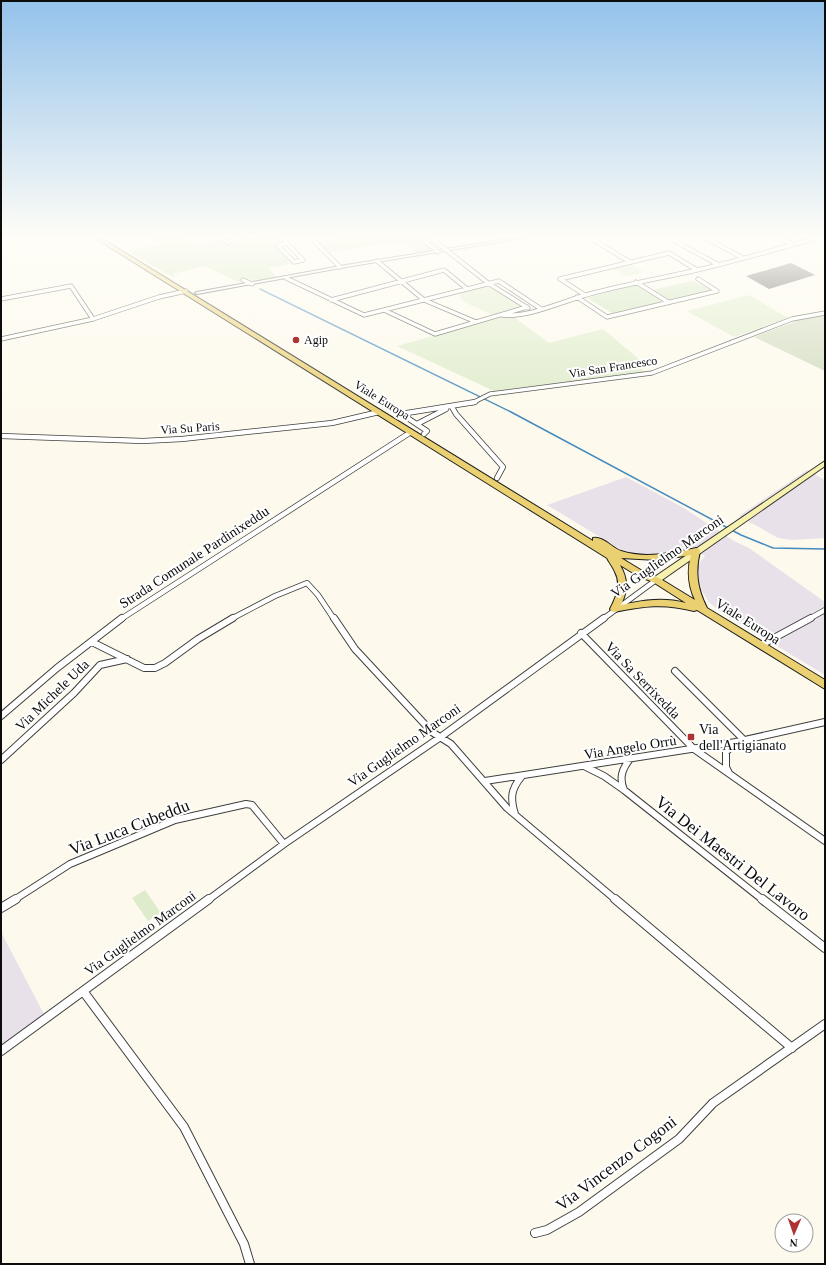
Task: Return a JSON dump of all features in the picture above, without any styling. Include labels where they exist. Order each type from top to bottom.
[{"type":"main road","name":"Viale Europa","points":[[196,297],[411,432],[613,554],[646,570],[656,580],[825,685]]},
{"type":"main road","name":"Viale Europa","points":[[203,297],[497,478],[613,554]]},
{"type":"main road","name":"Via Guglielmo Marconi","points":[[656,580],[721,533],[825,463]]},
{"type":"main road","points":[[613,554],[648,559],[662,558],[696,551],[691,569],[691,579],[705,611]]},
{"type":"main road","points":[[613,554],[623,579],[621,595],[614,609]]},
{"type":"main road","points":[[614,609],[640,603],[666,601],[705,611]]},
{"type":"street","points":[[1,299],[12,297]]},
{"type":"street","points":[[78,297],[93,319]]},
{"type":"street","points":[[1,339],[93,319],[159,297]]},
{"type":"street","points":[[325,297],[364,315],[434,297]]},
{"type":"street","points":[[331,300],[342,297]]},
{"type":"street","points":[[421,297],[424,300],[476,322]]},
{"type":"street","points":[[511,297],[532,311]]},
{"type":"street","points":[[523,297],[541,309]]},
{"type":"street","points":[[577,297],[607,317],[690,297]]},
{"type":"street","points":[[502,315],[512,316],[541,309],[577,297]]},
{"type":"street","points":[[660,297],[668,302]]},
{"type":"street","points":[[384,310],[435,334],[527,307]]},
{"type":"street","name":"Via San Francesco","points":[[424,434],[427,432],[406,417],[407,413],[452,407],[479,400],[488,395],[652,373],[792,319],[825,313]]},
{"type":"street","points":[[452,407],[456,414],[503,467],[497,478]]},
{"type":"street","name":"Via San Francesco","points":[[417,424],[446,410],[446,408]]},
{"type":"street","name":"Via Su Paris","points":[[1,436],[143,441],[182,440],[332,423],[378,412]]},
{"type":"street","name":"Strada Comunale Pardinixeddu","points":[[1,716],[57,668],[134,609],[411,432]]},
{"type":"street","name":"Via Guglielmo Marconi","points":[[1,1051],[284,844],[442,736],[581,633],[656,580]]},
{"type":"street","points":[[92,642],[144,668],[150,669],[166,662],[232,617],[307,583],[318,595],[355,649],[432,732],[442,736],[451,744],[515,814],[792,1048]]},
{"type":"street","points":[[761,645],[825,610]]},
{"type":"street","name":"Via Sa Serrixedda","points":[[581,633],[694,749],[825,841]]},
{"type":"street","name":"Via Michele Uda","points":[[1,760],[74,693],[100,665],[127,659]]},
{"type":"street","points":[[675,671],[744,740]]},
{"type":"street","name":"Via Angelo Orrù","points":[[485,782],[736,742],[825,722]]},
{"type":"street","points":[[729,774],[726,767],[726,752],[736,742]]},
{"type":"street","points":[[624,790],[620,778],[621,771],[630,759]]},
{"type":"street","name":"Via Dei Maestri Del Lavoro","points":[[584,766],[604,776],[624,790],[825,948]]},
{"type":"street","points":[[515,814],[510,798],[511,790],[522,776]]},
{"type":"street","name":"Via Luca Cubeddu","points":[[1,908],[70,864],[175,820],[246,804],[252,805],[284,844]]},
{"type":"street","points":[[83,991],[184,1126],[244,1244],[250,1264]]},
{"type":"street","name":"Via Vincenzo Cogoni","points":[[535,1233],[547,1230],[579,1212],[679,1139],[713,1103],[825,1024]]},
{"type":"shaded area","points":[[807,470],[825,480],[825,538],[792,540],[778,538],[739,516]]},
{"type":"shaded area","points":[[626,477],[684,508],[734,541],[749,548],[825,602],[825,675],[722,613],[709,602],[702,591],[697,574],[700,562],[705,556],[689,547],[669,554],[641,556],[623,551],[547,505]]},
{"type":"shaded area","points":[[1,932],[45,1016],[1,1045]]},
{"type":"green space","points":[[461,297],[507,297],[522,307],[493,315],[464,302]]},
{"type":"green space","points":[[590,297],[682,297],[612,313],[587,298]]},
{"type":"green space","points":[[741,297],[752,297],[788,318],[734,337],[687,311]]},
{"type":"green space","points":[[825,315],[825,371],[754,337],[799,320]]},
{"type":"green space","points":[[502,317],[515,318],[549,343],[603,329],[646,365],[640,367],[645,373],[494,391],[397,346]]},
{"type":"green space","points":[[145,890],[161,913],[148,921],[132,898]]},
{"type":"waterway","points":[[276,297],[511,412],[741,535],[773,548],[825,549]]},
{"type":"place","name":"Agip","points":[[296,340]]},
{"type":"place","name":"Via dell'Artigianato","points":[[691,737]]}]
